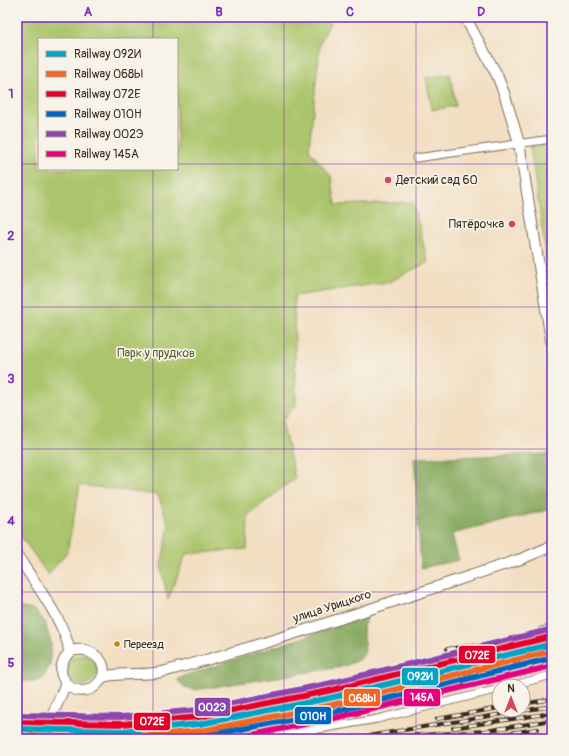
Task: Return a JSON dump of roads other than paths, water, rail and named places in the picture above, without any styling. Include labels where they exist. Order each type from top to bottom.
[{"type":"street","points":[[465,17],[506,96],[520,143],[552,346]]},
{"type":"street","points":[[416,158],[552,139]]},
{"type":"street","name":"улица Урицкого","points":[[116,674],[141,675],[164,672],[466,577],[521,559],[552,546]]},
{"type":"street","points":[[17,555],[61,625],[72,649]]},
{"type":"street","points":[[67,688],[87,690],[99,684],[103,678],[103,666],[100,659],[93,653],[85,650],[72,649]]},
{"type":"street","points":[[45,739],[49,723],[67,688],[61,669],[64,659],[72,649]]},
{"type":"street","points":[[103,666],[116,674]]},
{"type":"street","points":[[103,678],[116,674]]},
{"type":"street","points":[[531,680],[552,675]]},
{"type":"street","points":[[262,739],[377,719],[491,691]]},
{"type":"railway","points":[[540,629],[552,626]]},
{"type":"railway","points":[[447,649],[552,635]]},
{"type":"railway","points":[[531,703],[552,699]]},
{"type":"railway","points":[[349,739],[552,706]]},
{"type":"railway","points":[[437,719],[491,709]]},
{"type":"railway","points":[[453,728],[552,713]]},
{"type":"railway","points":[[387,737],[485,731],[552,720]]},
{"type":"railway","points":[[466,739],[538,729]]},
{"type":"rail line","name":"002Э","points":[[18,715],[121,717],[198,710],[327,684],[549,630]]},
{"type":"rail line","name":"072Е","points":[[17,722],[122,724],[199,717],[328,691],[550,637]]},
{"type":"rail line","name":"092И","points":[[17,729],[122,731],[200,724],[330,698],[552,644]]},
{"type":"rail line","name":"068Ы","points":[[17,736],[122,738],[201,731],[332,705],[552,651]]},
{"type":"rail line","name":"010Н","points":[[189,739],[333,712],[552,658]]},
{"type":"rail line","name":"145А","points":[[232,739],[335,718],[552,666]]},
{"type":"place","name":"Детский сад 60","points":[[388,180]]},
{"type":"place","name":"Пятёрочка","points":[[512,224]]},
{"type":"place","name":"Переезд","points":[[117,644]]},
{"type":"park label","name":"Парк у прудков","points":[[156,353]]}]
